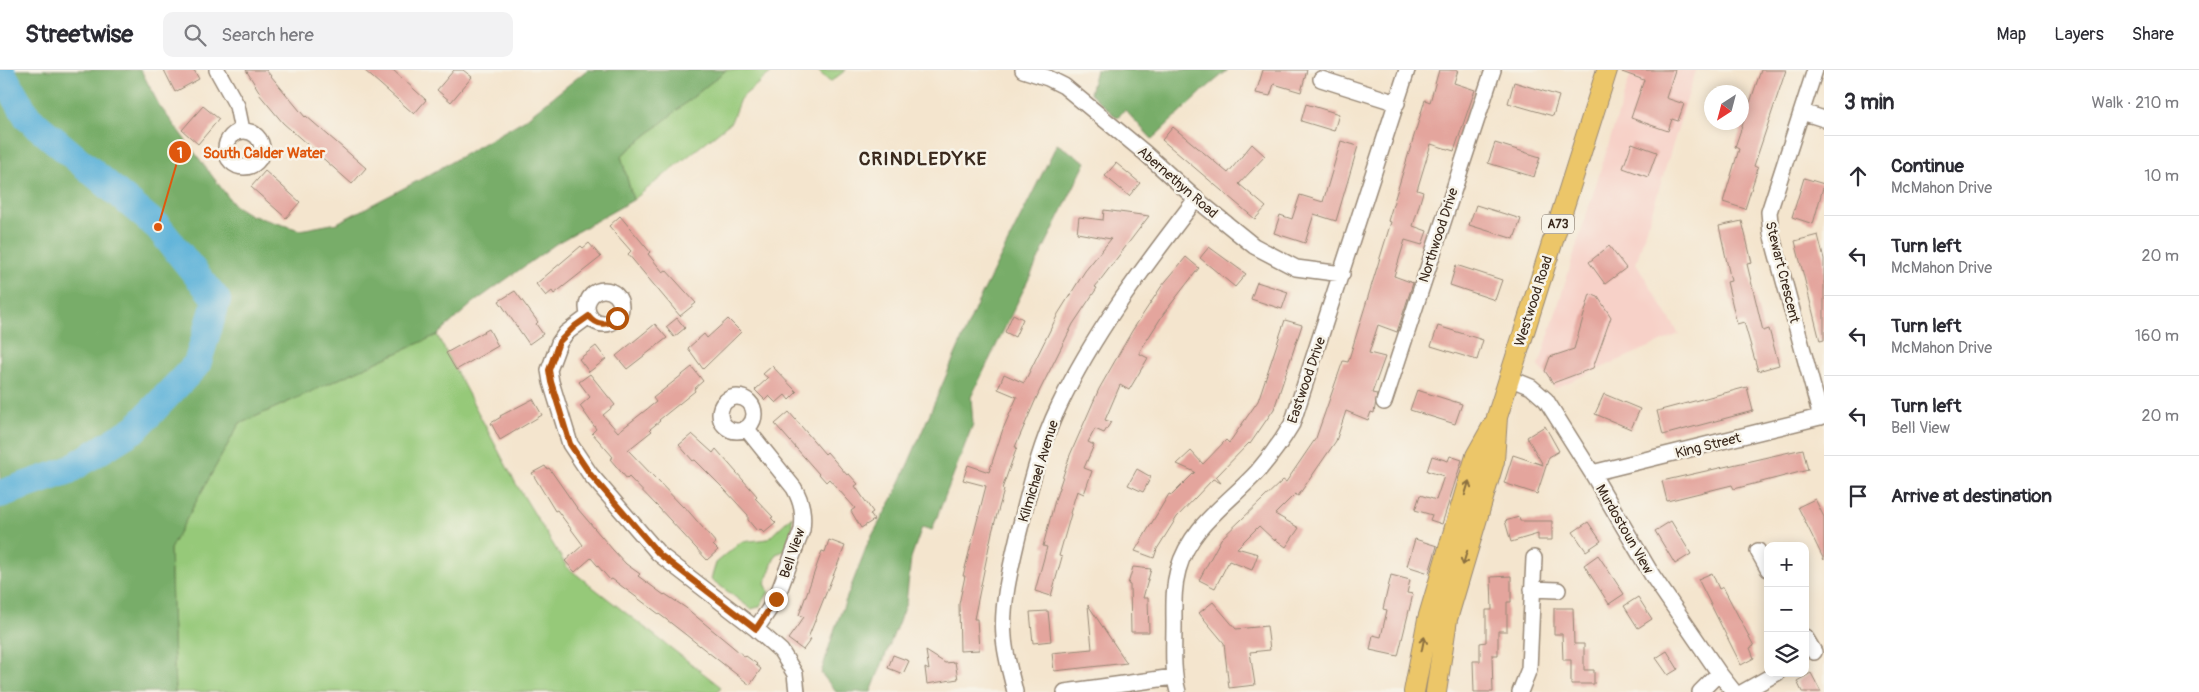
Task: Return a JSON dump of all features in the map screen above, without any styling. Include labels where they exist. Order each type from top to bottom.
[{"type":"main road","name":"Westwood Road","points":[[1436,692],[1447,619],[1494,461],[1497,417],[1607,70]]},
{"type":"main road","name":"Westwood Road","points":[[1414,692],[1428,620],[1476,456],[1497,417]]},
{"type":"street","points":[[217,70],[237,106],[242,130]]},
{"type":"street","name":"Abernethyn Road","points":[[1023,70],[1048,78],[1064,86],[1146,153],[1196,199],[1254,246],[1296,268],[1342,274]]},
{"type":"street","name":"Eastwood Drive","points":[[1178,692],[1174,677],[1174,584],[1185,552],[1203,524],[1258,472],[1292,424],[1407,70]]},
{"type":"street","name":"Northwood Drive","points":[[1384,402],[1492,70]]},
{"type":"street","name":"Stewart Crescent","points":[[1815,70],[1769,212],[1771,233],[1823,416]]},
{"type":"street","points":[[1321,79],[1397,103]]},
{"type":"street","points":[[1802,112],[1824,119]]},
{"type":"street","name":"Kilmichael Avenue","points":[[1015,692],[1004,636],[1006,598],[1013,557],[1046,437],[1058,407],[1078,369],[1121,298],[1196,199]]},
{"type":"street","points":[[589,316],[575,326],[559,342],[549,370],[570,444],[590,474],[659,554],[756,629],[781,652],[795,674],[797,692]]},
{"type":"street","name":"Murdostoun View","points":[[1508,378],[1531,387],[1546,400],[1592,473],[1652,575],[1734,692]]},
{"type":"street","name":"King Street","points":[[1592,473],[1823,416]]},
{"type":"street","name":"Bell View","points":[[746,428],[794,488],[800,498],[804,518],[802,530],[776,599],[756,629]]},
{"type":"street","points":[[1758,551],[1764,562]]},
{"type":"street","points":[[1520,692],[1529,669],[1534,558]]},
{"type":"street","points":[[1532,589],[1558,590]]},
{"type":"street","points":[[1700,692],[1719,673]]},
{"type":"street","points":[[1065,692],[1174,677]]},
{"type":"street","points":[[1743,692],[1770,677]]},
{"type":"shaded area","points":[[1632,70],[1696,70],[1636,263],[1679,334],[1555,388],[1539,366]]},
{"type":"green space","points":[[0,70],[141,70],[159,105],[234,205],[250,215],[300,230],[337,223],[425,177],[524,120],[587,70],[726,70],[621,156],[633,200],[557,243],[473,303],[437,335],[239,424],[170,549],[175,692],[0,692]]},
{"type":"green space","points":[[726,70],[774,70],[740,99],[731,122],[633,200],[621,156]]},
{"type":"green space","points":[[817,70],[846,70],[830,82]]},
{"type":"green space","points":[[1096,70],[1228,70],[1152,139],[1125,110],[1117,118],[1090,93]]},
{"type":"green space","points":[[1057,144],[1086,162],[971,397],[973,424],[932,530],[922,527],[911,558],[906,603],[871,692],[836,692],[821,673],[835,628],[868,543],[895,494],[978,302]]},
{"type":"green space","points":[[437,335],[515,482],[567,567],[721,687],[717,692],[175,692],[170,549],[239,424]]},
{"type":"green space","points":[[792,516],[792,530],[784,551],[776,554],[765,583],[769,592],[759,607],[751,609],[711,579],[716,563],[741,542],[768,539]]},
{"type":"building","points":[[164,70],[194,70],[199,79],[175,92]]},
{"type":"building","points":[[246,70],[266,70],[305,117],[366,168],[352,184],[283,123],[259,94]]},
{"type":"building","points":[[364,70],[393,70],[426,100],[414,114]]},
{"type":"building","points":[[454,70],[463,70],[472,77],[451,102],[437,90]]},
{"type":"building","points":[[1263,70],[1307,70],[1301,92],[1274,84],[1270,96],[1256,93]]},
{"type":"building","points":[[1439,70],[1458,70],[1454,83],[1475,90],[1454,151],[1431,144],[1417,190],[1423,192],[1413,226],[1427,231],[1422,245],[1405,240],[1394,276],[1413,283],[1397,332],[1378,325],[1369,353],[1385,357],[1372,393],[1377,394],[1374,413],[1371,412],[1368,420],[1346,411],[1336,441],[1298,496],[1295,494],[1275,514],[1299,528],[1286,547],[1275,539],[1275,541],[1259,526],[1237,548],[1258,554],[1252,570],[1229,561],[1215,588],[1199,580],[1221,539],[1283,480],[1286,482],[1316,438],[1343,361],[1348,362],[1391,222],[1388,221],[1425,100],[1430,102]]},
{"type":"building","points":[[1623,70],[1675,70],[1666,98],[1684,104],[1678,121],[1672,119],[1668,131],[1631,118],[1644,80],[1622,72]]},
{"type":"building","points":[[1761,70],[1786,70],[1754,166],[1758,168],[1745,209],[1723,202],[1739,149],[1735,147],[1741,130],[1749,130],[1749,106]]},
{"type":"building","points":[[1514,82],[1559,96],[1553,116],[1508,103]]},
{"type":"building","points":[[1306,104],[1339,114],[1334,131],[1301,121]]},
{"type":"building","points":[[203,106],[219,119],[198,144],[182,130]]},
{"type":"building","points":[[1173,127],[1228,173],[1252,144],[1265,156],[1239,184],[1266,207],[1255,219],[1162,140]]},
{"type":"building","points":[[1341,141],[1358,146],[1336,221],[1314,214],[1305,243],[1274,233],[1280,215],[1292,219],[1300,195],[1323,202]]},
{"type":"building","points":[[1495,143],[1540,157],[1534,177],[1488,163]]},
{"type":"building","points":[[1632,143],[1657,152],[1648,177],[1623,168]]},
{"type":"building","points":[[1116,163],[1140,183],[1129,196],[1105,176]]},
{"type":"building","points":[[265,171],[300,202],[286,218],[251,187]]},
{"type":"building","points":[[1804,178],[1824,184],[1813,224],[1792,217]]},
{"type":"building","points":[[1476,205],[1521,219],[1514,239],[1469,225]]},
{"type":"building","points":[[1104,210],[1149,216],[1095,287],[1097,288],[1073,324],[1039,392],[1015,447],[1017,447],[1002,489],[1004,490],[992,532],[974,619],[977,619],[979,650],[960,651],[959,604],[965,576],[963,576],[986,486],[963,480],[968,465],[989,472],[1003,429],[1017,397],[998,389],[1004,374],[1024,383],[1058,314],[1085,271],[1111,239],[1077,233],[1079,217],[1103,220]]},
{"type":"building","points":[[620,216],[650,252],[648,254],[663,272],[666,270],[696,303],[680,316],[628,254],[631,251],[609,226]]},
{"type":"building","points":[[1742,221],[1752,263],[1747,264],[1763,331],[1769,329],[1779,365],[1758,371],[1744,322],[1737,324],[1727,282],[1731,281],[1719,226]]},
{"type":"building","points":[[1818,235],[1824,259],[1824,340],[1820,341],[1795,241]]},
{"type":"building","points":[[589,243],[601,257],[554,294],[552,291],[546,296],[536,284],[581,246],[583,248]]},
{"type":"building","points":[[1609,246],[1626,268],[1605,284],[1589,262]]},
{"type":"building","points":[[1209,247],[1246,274],[1235,287],[1200,258]]},
{"type":"building","points":[[1186,257],[1199,268],[1164,313],[1140,351],[1140,354],[1148,358],[1129,390],[1120,385],[1105,420],[1111,422],[1104,433],[1095,429],[1088,442],[1094,445],[1084,468],[1092,471],[1084,494],[1077,491],[1059,556],[1062,557],[1051,596],[1035,591],[1047,547],[1043,546],[1055,500],[1070,455],[1099,389],[1132,331],[1161,287]]},
{"type":"building","points":[[1456,265],[1502,280],[1495,300],[1450,285]]},
{"type":"building","points":[[1257,282],[1288,292],[1282,309],[1251,299]]},
{"type":"building","points":[[515,291],[538,322],[536,324],[543,334],[529,344],[499,301]]},
{"type":"building","points":[[1590,294],[1598,297],[1611,317],[1593,368],[1553,383],[1545,371],[1550,357],[1574,349]]},
{"type":"building","points":[[1013,314],[1023,319],[1015,337],[1005,332]]},
{"type":"building","points":[[677,318],[685,328],[674,337],[666,327]]},
{"type":"building","points":[[728,319],[741,332],[703,369],[688,348],[704,334],[707,338]]},
{"type":"building","points":[[1285,320],[1302,325],[1274,409],[1250,444],[1216,477],[1221,483],[1213,479],[1177,517],[1157,549],[1154,558],[1135,551],[1169,494],[1172,495],[1195,472],[1177,464],[1191,451],[1203,464],[1226,440],[1229,443],[1258,401]]},
{"type":"building","points":[[655,324],[667,338],[627,369],[616,356]]},
{"type":"building","points":[[1438,326],[1483,340],[1477,360],[1431,346]]},
{"type":"building","points":[[489,329],[498,346],[456,370],[446,353]]},
{"type":"building","points":[[596,346],[606,359],[589,372],[579,359]]},
{"type":"building","points":[[772,366],[797,392],[789,400],[785,395],[776,403],[769,396],[765,400],[755,390],[768,378],[763,374]]},
{"type":"building","points":[[692,367],[703,381],[694,389],[695,391],[659,420],[650,429],[652,431],[628,450],[684,506],[716,543],[713,545],[718,550],[707,560],[629,477],[627,479],[610,459],[613,457],[592,433],[596,429],[580,406],[590,397],[579,382],[590,374],[615,405],[603,415],[618,432],[656,402],[653,398]]},
{"type":"building","points":[[1747,387],[1753,411],[1663,435],[1657,411]]},
{"type":"building","points":[[1417,390],[1462,404],[1455,424],[1410,410]]},
{"type":"building","points":[[1604,394],[1640,409],[1631,429],[1595,414]]},
{"type":"building","points":[[533,399],[542,415],[500,440],[491,423],[500,416]]},
{"type":"building","points":[[789,412],[825,454],[827,452],[847,475],[849,474],[858,484],[855,486],[873,512],[870,514],[874,520],[861,528],[851,511],[855,508],[829,479],[826,482],[775,424]]},
{"type":"building","points":[[1545,426],[1559,451],[1549,457],[1537,494],[1504,483],[1513,455],[1543,465],[1527,437]]},
{"type":"building","points":[[692,434],[713,453],[716,449],[757,496],[755,498],[773,517],[771,518],[776,523],[764,533],[760,529],[757,531],[748,520],[748,515],[679,445]]},
{"type":"building","points":[[1803,449],[1808,470],[1734,489],[1732,485],[1667,501],[1662,481]]},
{"type":"building","points":[[1432,456],[1448,461],[1450,456],[1462,460],[1442,524],[1430,520],[1432,515],[1415,510],[1420,495],[1436,500],[1444,476],[1427,471]]},
{"type":"building","points":[[545,466],[547,469],[549,468],[577,508],[613,550],[626,564],[640,574],[638,576],[686,608],[745,657],[757,664],[761,669],[750,685],[667,620],[612,579],[610,580],[591,558],[575,572],[565,561],[583,545],[557,510],[555,511],[532,473]]},
{"type":"building","points":[[1137,469],[1151,477],[1143,492],[1128,485]]},
{"type":"building","points":[[1815,499],[1824,517],[1824,560],[1798,507]]},
{"type":"building","points":[[1519,517],[1520,521],[1552,521],[1552,540],[1538,540],[1538,534],[1511,542],[1505,521]]},
{"type":"building","points":[[1671,521],[1691,554],[1675,564],[1655,531]]},
{"type":"building","points":[[1588,522],[1601,541],[1586,551],[1573,532]]},
{"type":"building","points":[[1415,539],[1437,546],[1429,573],[1407,566]]},
{"type":"building","points":[[829,540],[845,546],[808,638],[811,639],[803,650],[788,639],[804,617],[799,615],[822,551],[825,552]]},
{"type":"building","points":[[1598,555],[1624,594],[1609,604],[1584,565]]},
{"type":"building","points":[[1133,567],[1151,569],[1143,598],[1148,598],[1149,632],[1131,632],[1130,585],[1128,584]]},
{"type":"building","points":[[1712,573],[1719,589],[1723,587],[1754,646],[1750,648],[1754,658],[1741,665],[1698,579]]},
{"type":"building","points":[[1391,575],[1410,580],[1407,593],[1413,594],[1398,656],[1370,650],[1373,635],[1381,637],[1387,610],[1383,609]]},
{"type":"building","points":[[1511,576],[1511,602],[1507,602],[1507,631],[1498,631],[1498,655],[1492,655],[1493,692],[1474,692],[1473,661],[1480,661],[1480,643],[1486,642],[1486,610],[1492,610],[1491,577]]},
{"type":"building","points":[[1638,597],[1652,619],[1638,628],[1624,606]]},
{"type":"building","points":[[1213,602],[1236,629],[1267,626],[1270,650],[1250,652],[1255,685],[1229,688],[1224,643],[1199,613]]},
{"type":"building","points":[[1088,605],[1127,663],[1054,671],[1052,653],[1092,649]]},
{"type":"building","points":[[1554,608],[1573,608],[1574,644],[1584,644],[1584,670],[1594,670],[1594,684],[1571,684],[1571,660],[1563,660],[1562,634],[1554,634]]},
{"type":"building","points":[[1048,611],[1051,641],[1033,643],[1030,612]]},
{"type":"building","points":[[926,651],[945,663],[955,662],[958,679],[927,684],[925,668],[929,670]]},
{"type":"building","points":[[1667,651],[1678,669],[1668,675],[1656,658]]},
{"type":"building","points":[[893,655],[909,661],[903,674],[888,668]]},
{"type":"building","points":[[1811,673],[1821,692],[1802,692],[1797,681],[1804,677],[1809,677]]},
{"type":"waterway","points":[[0,70],[28,118],[158,227],[217,300],[197,364],[136,428],[67,471],[0,494]]},
{"type":"place","name":"South Calder Water","points":[[158,227]]},
{"type":"district","name":"CRINDLEDYKE","points":[[923,158]]},
{"type":"route","points":[[617,318],[613,322],[602,324],[596,323],[589,316],[566,333],[553,354],[549,370],[551,382],[570,444],[590,474],[659,554],[756,629],[768,614],[776,599]]}]
